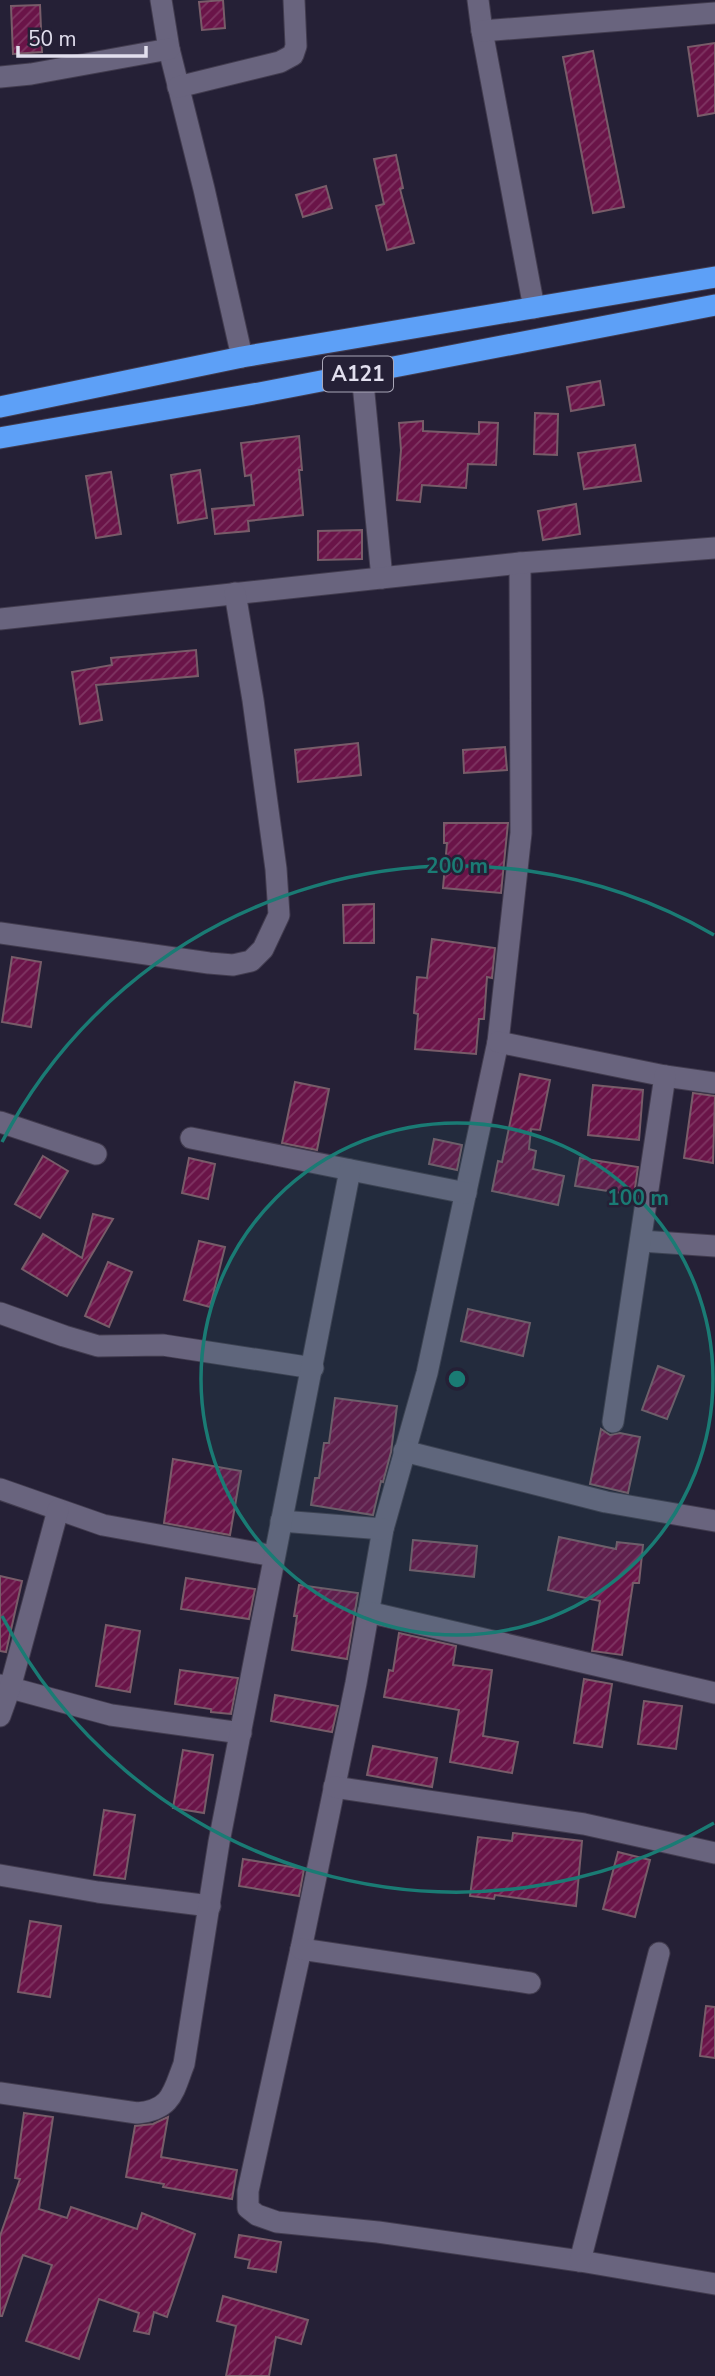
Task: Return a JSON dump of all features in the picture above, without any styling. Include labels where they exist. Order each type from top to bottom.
[{"type":"highway","name":"A121","points":[[0,407],[242,357],[715,277]]},
{"type":"highway","name":"A121","points":[[0,438],[362,373],[715,305]]},
{"type":"street","points":[[162,0],[169,49],[242,357]]},
{"type":"street","points":[[178,87],[280,62],[293,55],[296,46],[294,0]]},
{"type":"street","points":[[478,0],[534,308]]},
{"type":"street","points":[[482,31],[673,9],[715,13]]},
{"type":"street","points":[[0,77],[31,74],[169,49]]},
{"type":"street","points":[[362,373],[382,578]]},
{"type":"street","points":[[0,619],[520,563],[715,548]]},
{"type":"street","points":[[520,563],[521,834],[499,1042],[427,1373],[383,1529],[334,1787],[248,2192],[248,2208],[257,2216],[277,2221],[378,2232],[580,2261],[715,2284]]},
{"type":"street","points":[[0,933],[233,965],[251,961],[263,949],[279,915],[276,870],[253,700],[235,593]]},
{"type":"street","points":[[499,1042],[665,1076],[715,1083]]},
{"type":"street","points":[[613,1422],[665,1076]]},
{"type":"street","points":[[0,1122],[96,1154]]},
{"type":"street","points":[[191,1138],[466,1193]]},
{"type":"street","points":[[0,2093],[137,2113],[149,2112],[171,2098],[184,2064],[219,1842],[350,1170]]},
{"type":"street","points":[[641,1241],[715,1246]]},
{"type":"street","points":[[0,1313],[98,1346],[163,1345],[313,1368]]},
{"type":"street","points":[[404,1451],[606,1502],[715,1521]]},
{"type":"street","points":[[0,1489],[103,1525],[274,1556]]},
{"type":"street","points":[[0,1716],[5,1687],[58,1510]]},
{"type":"street","points":[[281,1521],[383,1529]]},
{"type":"street","points":[[368,1612],[715,1693]]},
{"type":"street","points":[[5,1687],[111,1715],[241,1733]]},
{"type":"street","points":[[334,1787],[584,1824],[715,1853]]},
{"type":"street","points":[[0,1875],[98,1892],[210,1906]]},
{"type":"street","points":[[301,1949],[530,1983]]},
{"type":"street","points":[[580,2261],[659,1954]]},
{"type":"building","points":[[223,0],[225,28],[202,30],[199,2]]},
{"type":"building","points":[[40,5],[42,52],[13,54],[11,6]]},
{"type":"building","points":[[715,43],[715,113],[698,116],[688,47]]},
{"type":"building","points":[[593,51],[624,207],[593,213],[563,57]]},
{"type":"building","points":[[396,155],[403,188],[400,189],[414,243],[387,250],[376,206],[384,204],[374,159]]},
{"type":"building","points":[[326,186],[332,208],[303,217],[296,195]]},
{"type":"building","points":[[600,381],[604,405],[571,411],[567,387]]},
{"type":"building","points":[[535,413],[558,414],[557,455],[534,454]]},
{"type":"building","points":[[423,421],[423,431],[479,434],[479,422],[498,423],[496,465],[468,464],[466,488],[422,485],[420,502],[397,500],[401,450],[399,423]]},
{"type":"building","points":[[299,436],[303,515],[248,521],[249,531],[215,534],[212,509],[254,505],[251,475],[245,476],[241,443]]},
{"type":"building","points":[[635,445],[641,481],[584,489],[578,453]]},
{"type":"building","points":[[200,470],[207,518],[178,523],[171,475]]},
{"type":"building","points":[[111,472],[121,534],[96,538],[86,476]]},
{"type":"building","points":[[576,504],[580,534],[543,540],[538,511]]},
{"type":"building","points":[[362,530],[362,559],[318,560],[318,531]]},
{"type":"building","points":[[196,650],[198,676],[96,685],[102,720],[80,724],[72,672],[112,665],[111,658]]},
{"type":"building","points":[[358,743],[361,775],[298,782],[295,750]]},
{"type":"building","points":[[505,747],[507,770],[464,773],[463,750]]},
{"type":"building","points":[[444,823],[508,823],[501,893],[443,888],[447,843],[444,843]]},
{"type":"building","points":[[374,904],[374,943],[344,943],[343,905]]},
{"type":"building","points":[[432,939],[495,948],[492,978],[487,977],[484,1019],[479,1019],[476,1054],[415,1049],[417,977],[427,978]]},
{"type":"building","points":[[12,957],[41,962],[31,1027],[2,1022]]},
{"type":"building","points":[[520,1074],[550,1080],[540,1130],[531,1129],[529,1149],[536,1151],[533,1169],[564,1176],[558,1205],[492,1191],[498,1161],[502,1162]]},
{"type":"building","points":[[295,1082],[329,1089],[317,1150],[282,1143]]},
{"type":"building","points":[[593,1085],[643,1090],[639,1140],[588,1135]]},
{"type":"building","points":[[693,1093],[715,1096],[713,1163],[684,1158]]},
{"type":"building","points":[[434,1139],[462,1145],[457,1170],[429,1164]]},
{"type":"building","points":[[43,1156],[68,1171],[40,1218],[15,1204]]},
{"type":"building","points":[[189,1158],[215,1164],[208,1199],[182,1193]]},
{"type":"building","points":[[580,1158],[638,1167],[634,1195],[575,1186]]},
{"type":"building","points":[[93,1214],[113,1219],[67,1296],[22,1269],[43,1234],[82,1258]]},
{"type":"building","points":[[199,1241],[225,1247],[210,1307],[184,1300]]},
{"type":"building","points":[[108,1262],[132,1272],[109,1327],[85,1316]]},
{"type":"building","points":[[468,1309],[530,1323],[523,1356],[461,1341]]},
{"type":"building","points":[[658,1366],[684,1376],[667,1419],[642,1410]]},
{"type":"building","points":[[335,1398],[397,1406],[391,1452],[373,1515],[311,1505],[315,1478],[319,1478],[324,1443],[329,1443]]},
{"type":"building","points":[[601,1429],[610,1435],[620,1433],[640,1437],[628,1493],[590,1484]]},
{"type":"building","points":[[173,1459],[241,1471],[230,1535],[164,1523]]},
{"type":"building","points":[[559,1537],[616,1549],[617,1542],[643,1545],[639,1583],[633,1583],[622,1655],[592,1651],[600,1601],[548,1590]]},
{"type":"building","points":[[413,1540],[477,1546],[474,1577],[410,1570]]},
{"type":"building","points":[[0,1576],[22,1581],[6,1652],[0,1651]]},
{"type":"building","points":[[186,1578],[255,1589],[249,1619],[181,1609]]},
{"type":"building","points":[[299,1585],[358,1593],[347,1659],[292,1650]]},
{"type":"building","points":[[106,1625],[140,1631],[130,1692],[96,1686]]},
{"type":"building","points":[[399,1633],[456,1646],[453,1665],[492,1670],[483,1736],[518,1742],[512,1773],[450,1762],[459,1710],[384,1697],[389,1670],[393,1671]]},
{"type":"building","points":[[180,1670],[238,1678],[231,1714],[175,1704]]},
{"type":"building","points":[[584,1679],[612,1684],[602,1747],[574,1743]]},
{"type":"building","points":[[275,1695],[338,1706],[332,1732],[271,1721]]},
{"type":"building","points":[[644,1701],[682,1706],[676,1749],[638,1744]]},
{"type":"building","points":[[373,1746],[437,1758],[432,1787],[367,1775]]},
{"type":"building","points":[[183,1750],[213,1755],[204,1813],[173,1808]]},
{"type":"building","points":[[104,1810],[135,1815],[125,1879],[94,1875]]},
{"type":"building","points":[[513,1833],[582,1841],[576,1906],[495,1895],[494,1899],[470,1896],[478,1837],[512,1841]]},
{"type":"building","points":[[618,1852],[650,1860],[635,1917],[603,1909]]},
{"type":"building","points":[[243,1859],[304,1869],[299,1896],[239,1886]]},
{"type":"building","points":[[30,1921],[61,1926],[50,1997],[18,1992]]},
{"type":"building","points":[[706,2006],[715,2007],[715,2058],[700,2056]]},
{"type":"building","points":[[24,2113],[53,2117],[39,2209],[67,2218],[71,2207],[137,2229],[142,2213],[195,2234],[167,2317],[154,2312],[149,2334],[134,2331],[139,2313],[99,2299],[79,2359],[26,2341],[52,2265],[23,2255],[0,2316],[0,2236],[20,2179],[15,2178]]},
{"type":"building","points":[[168,2117],[161,2157],[237,2170],[232,2199],[163,2187],[164,2184],[126,2177],[135,2126],[153,2124]]},
{"type":"building","points":[[239,2235],[281,2242],[276,2272],[248,2268],[250,2260],[235,2257]]},
{"type":"building","points":[[223,2296],[308,2320],[301,2344],[276,2337],[269,2376],[226,2376],[236,2326],[217,2321]]}]
